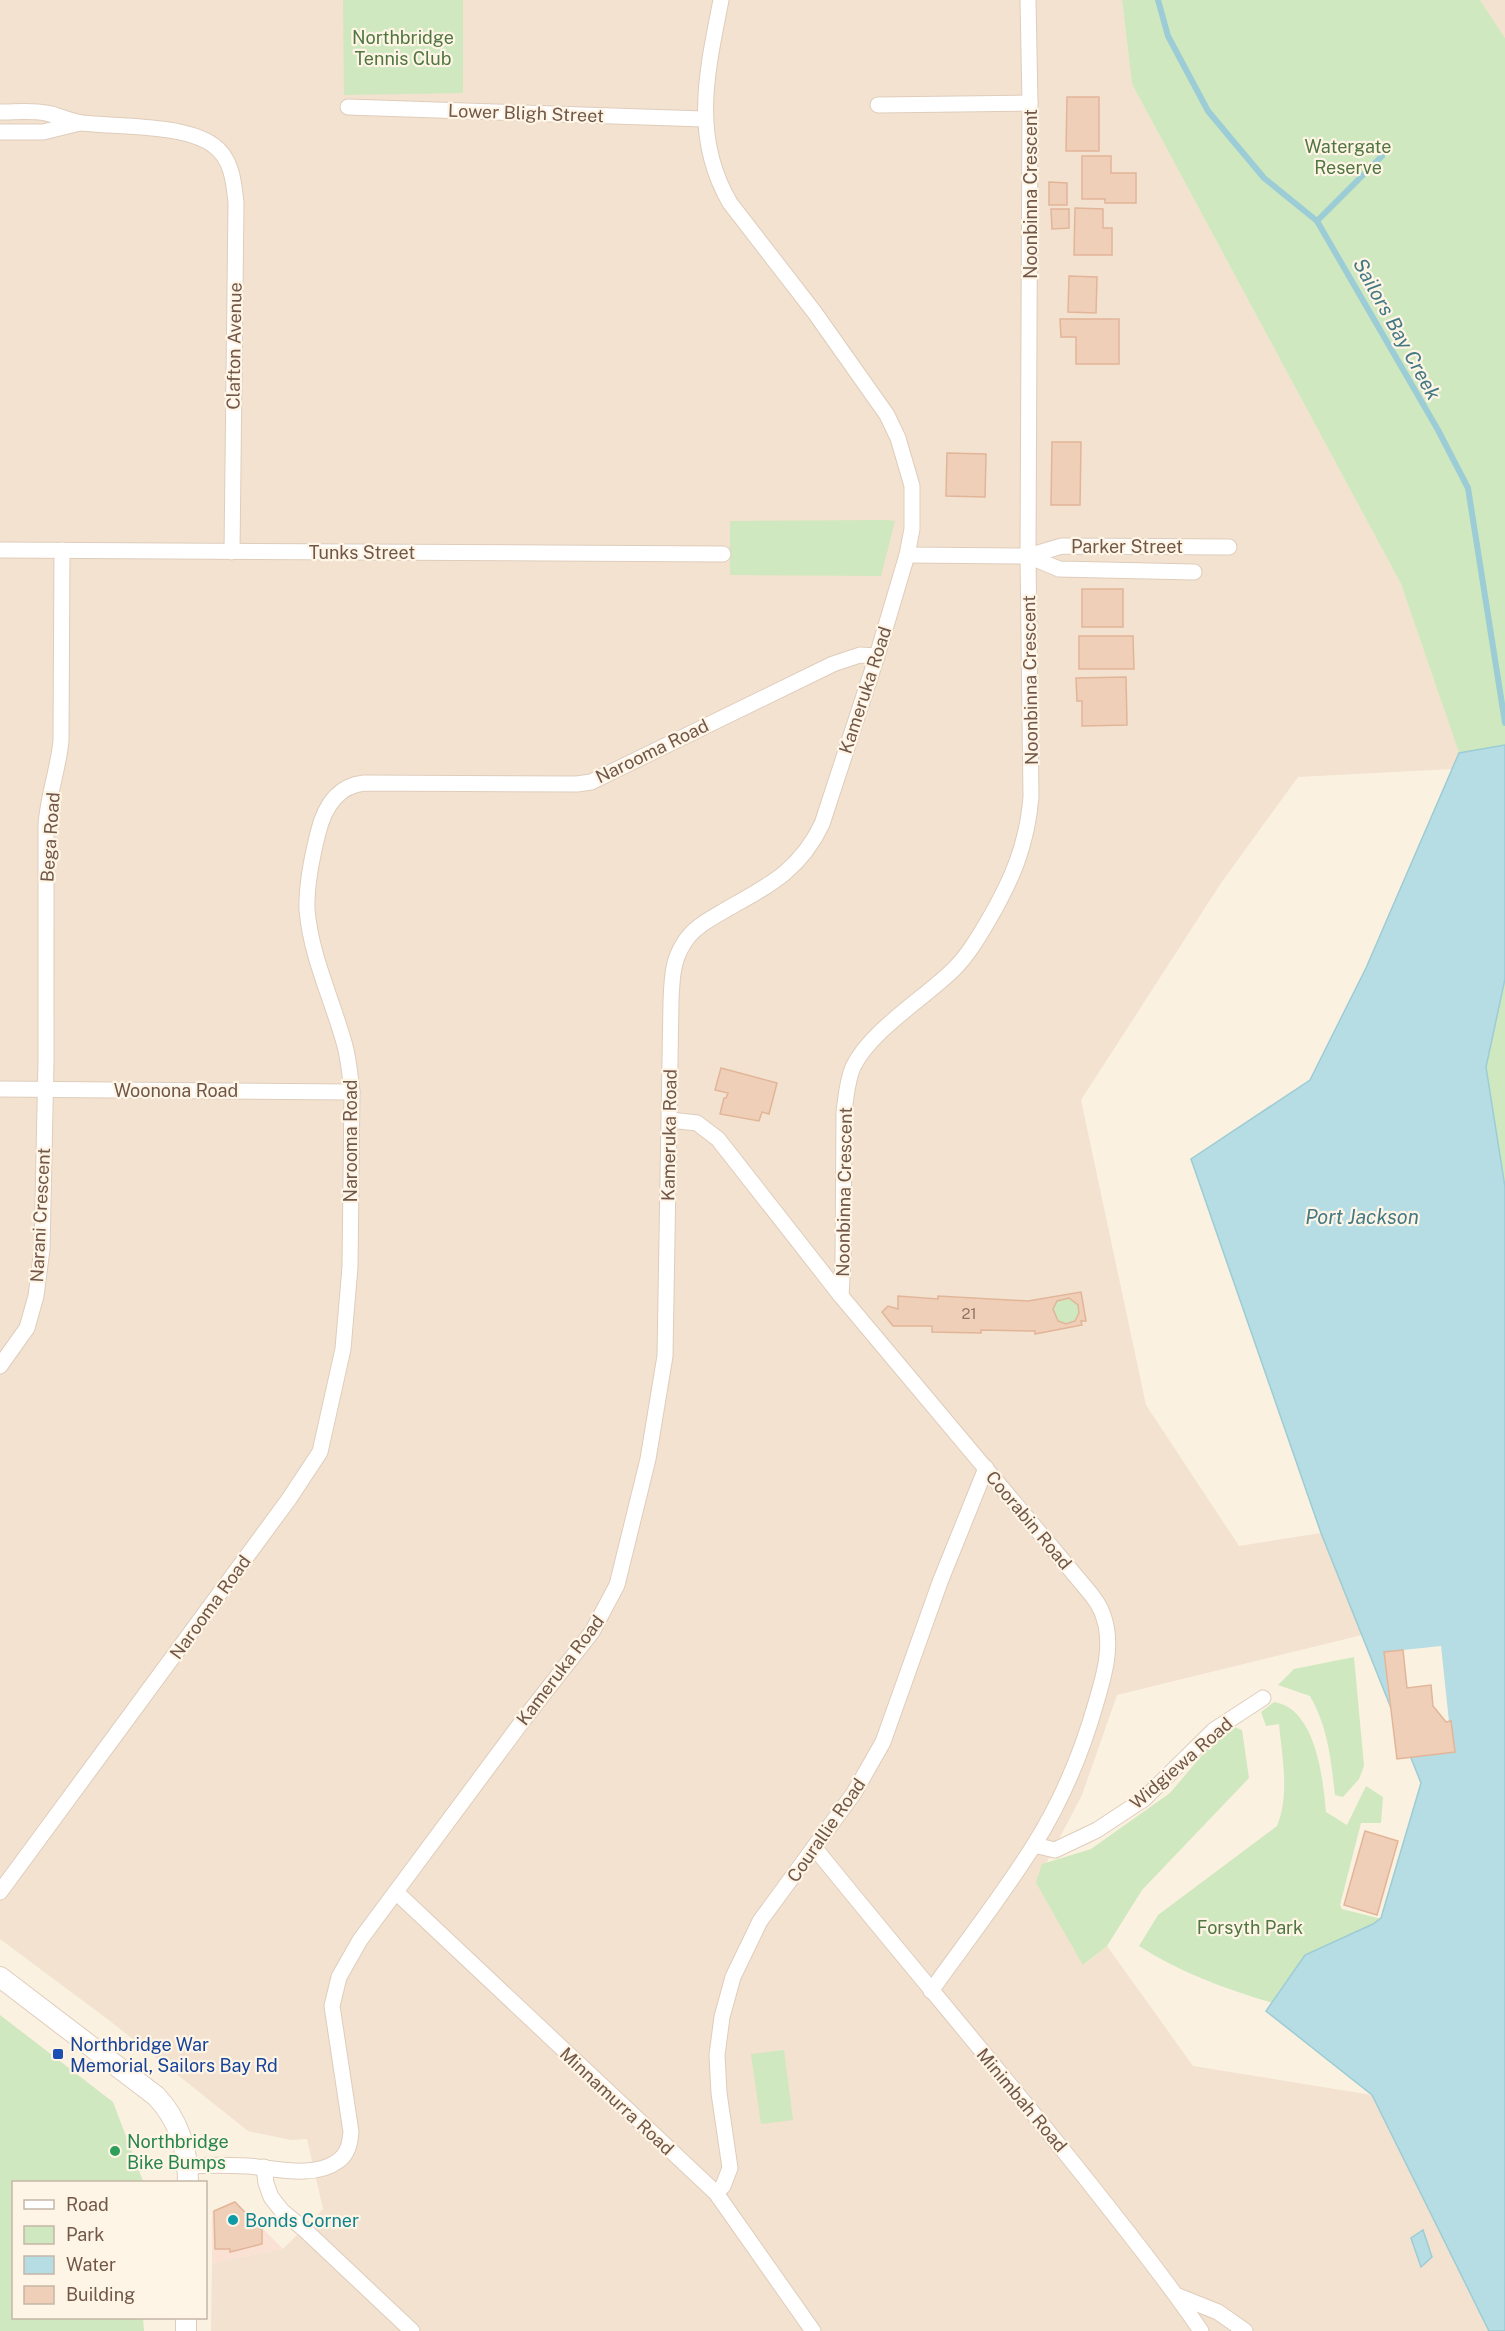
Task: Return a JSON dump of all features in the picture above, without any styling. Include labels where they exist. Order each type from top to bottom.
[{"type":"street","name":"Kameruka Road","points":[[187,2174],[264,2168],[314,2170],[327,2167],[340,2160],[346,2152],[351,2133],[333,2023],[333,1993],[347,1960],[524,1719],[592,1632],[617,1585],[648,1459],[663,1367],[671,1001],[672,976],[676,957],[684,941],[696,928],[772,884],[788,872],[813,842],[822,824],[908,555],[912,529],[912,486],[898,438],[873,393],[730,203],[712,165],[705,119],[707,72],[721,0]]},
{"type":"street","name":"Noonbinna Crescent","points":[[841,1296],[844,1112],[846,1091],[853,1068],[881,1033],[954,969],[973,946],[1002,896],[1014,871],[1026,836],[1031,797],[1028,556],[1030,103],[1028,0]]},
{"type":"street","points":[[878,105],[1030,103]]},
{"type":"street","name":"Lower Bligh Street","points":[[348,107],[705,119]]},
{"type":"street","points":[[0,112],[45,112],[80,123]]},
{"type":"street","points":[[0,132],[43,132],[80,123]]},
{"type":"street","name":"Clafton Avenue","points":[[80,123],[154,129],[202,139],[214,146],[225,159],[232,173],[236,203],[232,552]]},
{"type":"street","name":"Parker Street","points":[[908,555],[1028,556],[1062,546],[1228,547]]},
{"type":"street","name":"Tunks Street","points":[[0,550],[723,554]]},
{"type":"street","name":"Bega Road","points":[[45,1089],[46,825],[61,741],[62,550]]},
{"type":"street","name":"Parker Street","points":[[1028,556],[1059,569],[1194,572]]},
{"type":"street","name":"Narooma Road","points":[[0,1892],[289,1499],[320,1452],[343,1349],[350,1267],[352,1092],[345,1046],[321,971],[310,930],[307,908],[312,860],[326,809],[337,794],[349,786],[364,783],[577,784],[591,782],[834,664],[860,655],[877,656]]},
{"type":"street","name":"Woonona Road","points":[[0,1089],[352,1092]]},
{"type":"street","name":"Narani Crescent","points":[[0,1366],[27,1328],[36,1296],[42,1249],[45,1089]]},
{"type":"street","name":"Coorabin Road","points":[[670,1120],[697,1123],[711,1132],[841,1296],[1093,1596],[1100,1607],[1107,1630],[1106,1669],[1090,1722],[1063,1791],[1034,1845],[931,1991]]},
{"type":"street","name":"Courallie Road","points":[[716,2193],[723,2186],[730,2168],[719,2093],[717,2055],[722,2017],[733,1977],[760,1922],[854,1793],[883,1742],[940,1582],[986,1468]]},
{"type":"street","name":"Widgiewa Road","points":[[1034,1845],[1055,1850],[1097,1830],[1144,1799],[1214,1730],[1263,1698]]},
{"type":"street","name":"Minimbah Road","points":[[814,1847],[1045,2127],[1178,2296],[1218,2312],[1245,2331]]},
{"type":"street","name":"Minnamurra Road","points":[[396,1892],[716,2193],[813,2331]]},
{"type":"street","points":[[0,1977],[156,2096],[175,2121],[184,2148],[187,2174]]},
{"type":"street","points":[[264,2168],[271,2197],[282,2211],[305,2229],[412,2331]]},
{"type":"street","points":[[1178,2296],[1201,2331]]},
{"type":"shaded area","points":[[0,0],[1122,0],[1132,84],[1401,584],[1459,753],[1452,769],[1298,777],[1221,883],[1081,1100],[1146,1405],[1239,1546],[1321,1533],[1362,1635],[1117,1695],[1082,1795],[1036,1883],[1084,1965],[1107,1946],[1193,2066],[1372,2095],[1489,2331],[211,2331],[212,2263],[283,2249],[323,2209],[307,2139],[291,2140],[248,2131],[110,2021],[0,1939]]},
{"type":"shaded area","points":[[1480,0],[1505,0],[1505,38]]},
{"type":"shaded area","name":"Bonds Corner","points":[[235,2201],[283,2249],[212,2263],[212,2211]]},
{"type":"green space","name":"Northbridge Tennis Club","points":[[343,0],[463,0],[463,93],[344,95]]},
{"type":"green space","name":"Watergate Reserve","points":[[1122,0],[1480,0],[1505,38],[1505,745],[1459,753],[1401,584],[1132,84]]},
{"type":"green space","points":[[730,521],[895,521],[881,576],[730,575]]},
{"type":"green space","points":[[1505,979],[1505,1187],[1486,1067]]},
{"type":"green space","points":[[1066,1298],[1075,1302],[1079,1311],[1075,1320],[1066,1324],[1057,1320],[1053,1311],[1057,1302]]},
{"type":"green space","points":[[1354,1657],[1364,1766],[1359,1779],[1343,1797],[1335,1795],[1325,1732],[1310,1696],[1278,1685],[1294,1669]]},
{"type":"green space","name":"Forsyth Park","points":[[1274,1702],[1288,1707],[1299,1717],[1308,1731],[1315,1747],[1323,1782],[1326,1812],[1347,1825],[1366,1786],[1383,1797],[1381,1823],[1361,1823],[1340,1905],[1342,1909],[1382,1919],[1276,2004],[1205,1980],[1139,1946],[1158,1915],[1277,1826],[1284,1789],[1279,1724],[1266,1726],[1261,1712]]},
{"type":"green space","points":[[1232,1726],[1242,1730],[1249,1778],[1142,1890],[1107,1946],[1083,1965],[1036,1883],[1042,1864],[1091,1849],[1170,1793],[1214,1741]]},
{"type":"green space","points":[[0,2015],[113,2102],[143,2181],[12,2181],[12,2319],[143,2319],[144,2331],[0,2331]]},
{"type":"green space","points":[[784,2050],[793,2120],[761,2124],[751,2054]]},
{"type":"water","name":"Port Jackson","points":[[1505,745],[1505,979],[1486,1067],[1505,1187],[1505,2331],[1489,2331],[1372,2095],[1266,2011],[1305,1955],[1373,1924],[1381,1918],[1421,1783],[1321,1533],[1191,1159],[1310,1080],[1366,968],[1459,753]]},
{"type":"water","points":[[1423,2230],[1432,2257],[1421,2267],[1411,2238]]},
{"type":"pier","points":[[1441,1646],[1452,1750],[1406,1755],[1391,1715],[1384,1652]]},
{"type":"building","points":[[1067,97],[1099,97],[1099,151],[1066,151]]},
{"type":"building","points":[[1082,156],[1111,156],[1111,173],[1136,173],[1136,203],[1105,203],[1105,199],[1082,199]]},
{"type":"building","points":[[1049,182],[1067,183],[1067,205],[1049,205]]},
{"type":"building","points":[[1075,208],[1103,209],[1103,228],[1112,228],[1112,255],[1074,255]]},
{"type":"building","points":[[1051,209],[1069,209],[1069,228],[1052,229]]},
{"type":"building","points":[[1069,276],[1097,277],[1096,313],[1068,312]]},
{"type":"building","points":[[1060,319],[1119,319],[1119,364],[1076,364],[1076,337],[1061,337]]},
{"type":"building","points":[[1052,442],[1081,442],[1080,505],[1051,505]]},
{"type":"building","points":[[947,453],[986,454],[985,497],[946,496]]},
{"type":"building","points":[[1082,589],[1123,589],[1123,627],[1082,627]]},
{"type":"building","points":[[1079,636],[1133,636],[1134,669],[1079,669]]},
{"type":"building","points":[[1126,677],[1127,725],[1082,726],[1082,701],[1077,701],[1076,678]]},
{"type":"building","points":[[721,1068],[777,1083],[769,1114],[762,1112],[759,1121],[720,1114],[724,1098],[728,1093],[715,1090]]},
{"type":"building","points":[[1081,1292],[1086,1321],[1081,1321],[1082,1325],[1035,1334],[1035,1331],[932,1332],[932,1326],[893,1326],[882,1312],[888,1306],[898,1309],[898,1296],[1028,1301]],"holes":[[[1069,1298],[1078,1305],[1079,1313],[1075,1321],[1066,1324],[1058,1321],[1053,1309],[1057,1301]]]},
{"type":"building","points":[[1403,1650],[1407,1688],[1431,1685],[1433,1706],[1446,1722],[1451,1721],[1455,1752],[1397,1759],[1384,1652]]},
{"type":"building","points":[[1365,1831],[1398,1841],[1377,1915],[1344,1905]]},
{"type":"building","name":"Bonds Corner","points":[[235,2202],[262,2230],[262,2244],[230,2252],[230,2249],[215,2249],[214,2211]]},
{"type":"waterway","name":"Sailors Bay Creek","points":[[1158,0],[1168,36],[1208,111],[1264,178],[1317,221],[1438,430],[1468,488],[1505,723]]},
{"type":"waterway","points":[[1317,221],[1382,156]]},
{"type":"place","name":"Northbridge War Memorial, Sailors Bay Rd","points":[[58,2054]]},
{"type":"place","name":"Northbridge Bike Bumps","points":[[115,2151]]},
{"type":"place","name":"Bonds Corner","points":[[233,2220]]}]
